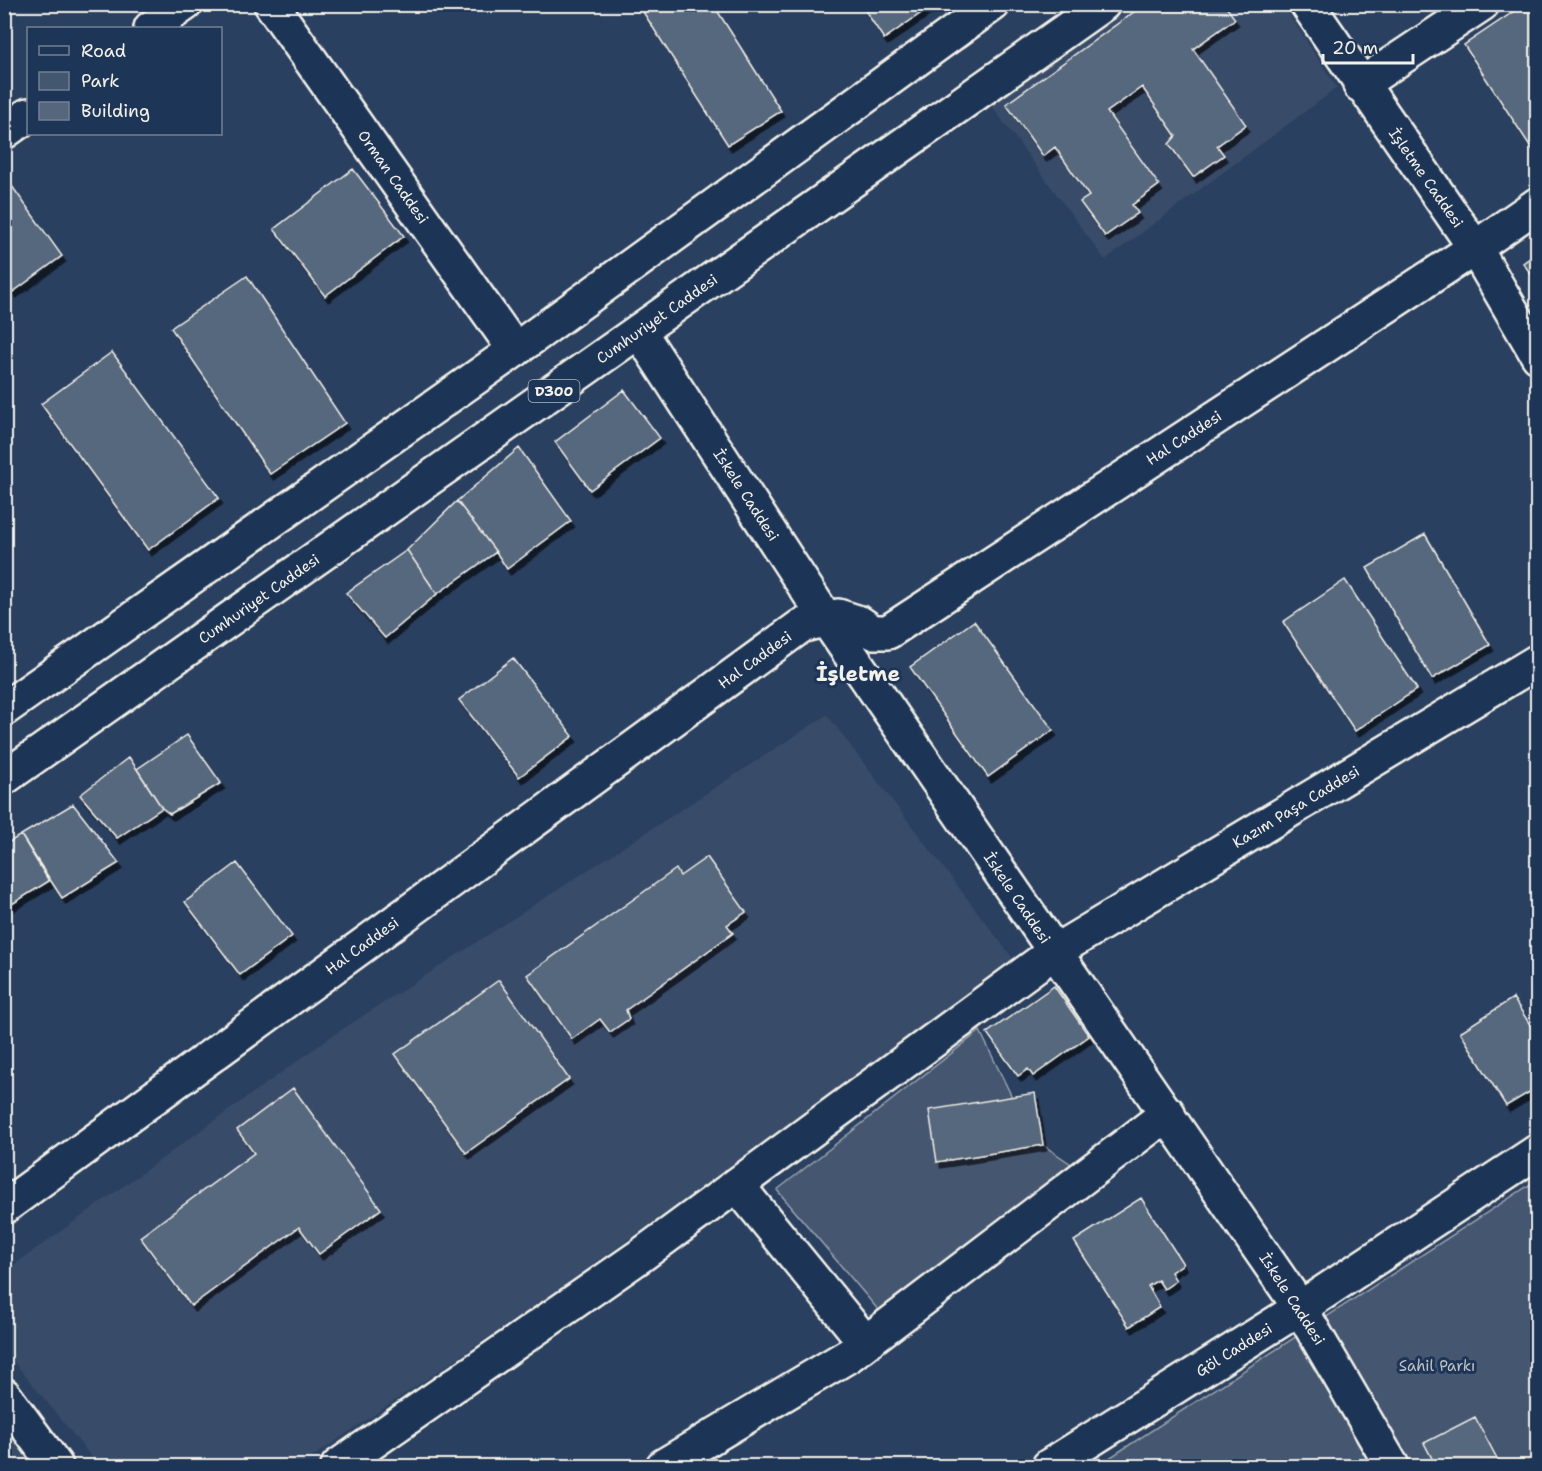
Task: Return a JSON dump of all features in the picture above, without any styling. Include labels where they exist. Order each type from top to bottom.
[{"type":"main road","points":[[152,27],[184,4]]},
{"type":"main road","name":"Orman Caddesi","points":[[271,4],[515,350]]},
{"type":"main road","points":[[4,709],[515,350],[993,4]]},
{"type":"main road","name":"Cumhuriyet Caddesi","points":[[4,778],[1103,4]]},
{"type":"main road","name":"İşletme Caddesi","points":[[1306,4],[1475,248],[1538,356]]},
{"type":"main road","points":[[1360,85],[1482,4]]},
{"type":"main road","points":[[4,132],[27,116]]},
{"type":"main road","name":"Hal Caddesi","points":[[4,1206],[801,626],[838,616],[860,623],[873,632],[888,632],[1475,248],[1538,204]]},
{"type":"main road","name":"İskele Caddesi","points":[[639,331],[826,619],[1300,1308],[1392,1467]]},
{"type":"main road","name":"Kazım Paşa Caddesi","points":[[338,1467],[631,1263],[1054,952],[1538,662]]},
{"type":"main road","points":[[663,1467],[848,1356],[1168,1113]]},
{"type":"main road","name":"Göl Caddesi","points":[[1048,1467],[1300,1308],[1538,1151]]},
{"type":"main road","points":[[737,1185],[866,1342]]},
{"type":"main road","points":[[4,1395],[56,1467]]},
{"type":"shaded area","points":[[1130,4],[1283,5],[1337,88],[1105,260],[988,101]]},
{"type":"shaded area","points":[[827,715],[1018,965],[533,1307],[299,1466],[99,1466],[5,1351],[4,1272],[332,1036]]},
{"type":"shaded area","points":[[5,1427],[32,1466],[5,1466]]},
{"type":"green space","points":[[980,1031],[1012,1097],[937,1162],[1043,1145],[1071,1164],[880,1312],[777,1190]]},
{"type":"green space","name":"Sahil Parkı","points":[[1537,1180],[1537,1466],[1097,1466]]},
{"type":"building","points":[[638,4],[713,4],[781,111],[728,145]]},
{"type":"building","points":[[861,4],[934,4],[884,39]]},
{"type":"building","points":[[1145,4],[1224,4],[1235,19],[1193,49],[1246,125],[1217,146],[1224,155],[1193,177],[1169,144],[1176,136],[1142,87],[1107,112],[1159,185],[1132,205],[1138,213],[1105,236],[1080,202],[1089,196],[1055,147],[1043,156],[1006,104]]},
{"type":"building","points":[[1525,4],[1538,4],[1538,158],[1464,45]]},
{"type":"building","points":[[353,169],[404,236],[325,296],[274,229]]},
{"type":"building","points":[[9,182],[62,256],[13,292],[4,280],[4,186]]},
{"type":"building","points":[[1538,252],[1538,284],[1523,263]]},
{"type":"building","points":[[247,276],[345,423],[270,474],[171,328]]},
{"type":"building","points":[[112,352],[219,498],[148,550],[41,404]]},
{"type":"building","points":[[624,390],[660,438],[590,490],[555,442]]},
{"type":"building","points":[[519,448],[571,521],[507,569],[457,501]]},
{"type":"building","points":[[457,501],[496,552],[437,594],[407,550]]},
{"type":"building","points":[[1425,534],[1490,645],[1432,679],[1367,568]]},
{"type":"building","points":[[407,550],[437,594],[385,638],[346,593]]},
{"type":"building","points":[[1345,580],[1417,689],[1355,731],[1283,622]]},
{"type":"building","points":[[974,621],[1053,730],[988,777],[910,667]]},
{"type":"building","points":[[513,658],[573,736],[519,777],[459,700]]},
{"type":"building","points":[[187,735],[221,783],[170,814],[162,808],[137,769]]},
{"type":"building","points":[[129,757],[162,808],[117,838],[80,795]]},
{"type":"building","points":[[73,804],[119,863],[62,898],[21,835]]},
{"type":"building","points":[[21,835],[49,881],[4,909],[4,845]]},
{"type":"building","points":[[707,857],[746,912],[727,925],[733,933],[626,1010],[629,1019],[610,1032],[600,1019],[572,1039],[527,975],[676,869],[680,876]]},
{"type":"building","points":[[237,863],[292,936],[240,975],[185,902]]},
{"type":"building","points":[[499,980],[569,1079],[466,1153],[395,1054]]},
{"type":"building","points":[[1054,986],[1089,1036],[1033,1076],[1028,1069],[1018,1076],[987,1033]]},
{"type":"building","points":[[1513,998],[1538,1037],[1538,1087],[1506,1106],[1460,1032]]},
{"type":"building","points":[[293,1088],[381,1209],[319,1254],[299,1227],[191,1306],[140,1237],[254,1153],[237,1130]]},
{"type":"building","points":[[1035,1093],[1043,1145],[937,1162],[929,1110]]},
{"type":"building","points":[[1141,1198],[1183,1264],[1171,1272],[1176,1281],[1164,1289],[1158,1280],[1148,1286],[1160,1307],[1129,1327],[1074,1241]]},
{"type":"building","points":[[1475,1417],[1501,1466],[1436,1466],[1424,1443]]},
{"type":"district","name":"İşletme","points":[[858,674]]}]
